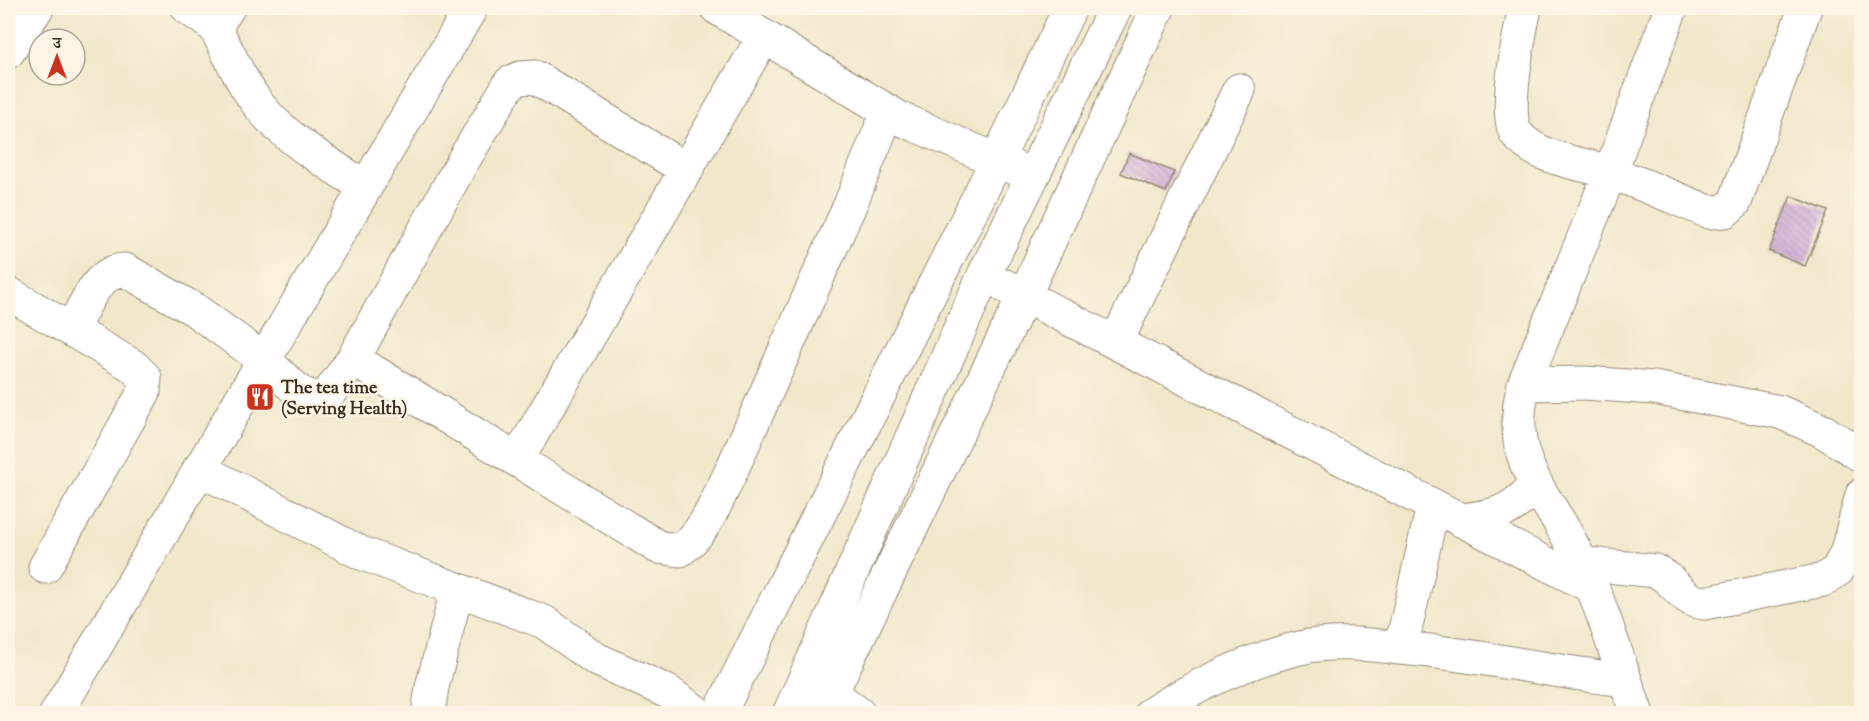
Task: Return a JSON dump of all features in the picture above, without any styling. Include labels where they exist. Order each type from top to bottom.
[{"type":"street","points":[[8,52],[37,8]]},
{"type":"street","points":[[188,8],[222,17],[235,66],[262,109],[309,151],[365,187]]},
{"type":"street","points":[[56,714],[263,358],[471,8]]},
{"type":"street","points":[[717,8],[888,111],[1032,176]]},
{"type":"street","points":[[719,714],[997,160],[1070,8]]},
{"type":"street","points":[[789,714],[984,275],[1115,8]]},
{"type":"street","points":[[859,714],[825,703],[1024,296],[1158,8]]},
{"type":"street","points":[[1525,8],[1517,47],[1511,113],[1516,132],[1530,145],[1556,158],[1610,173],[1709,212],[1725,211],[1735,202],[1805,8]]},
{"type":"street","points":[[1637,714],[1586,575],[1562,526],[1535,486],[1524,456],[1518,425],[1518,406],[1524,384],[1610,173],[1671,8]]},
{"type":"street","points":[[517,460],[764,36]]},
{"type":"street","points":[[72,329],[104,276],[113,270],[125,270],[195,310],[263,358],[299,393],[314,398],[327,396],[353,358],[463,161],[510,83],[520,78],[534,77],[687,170]]},
{"type":"street","points":[[1116,342],[1239,90]]},
{"type":"street","points":[[353,358],[658,547],[680,550],[692,542],[708,518],[770,385],[888,111]]},
{"type":"street","points":[[984,275],[1447,513],[1586,575],[1654,571],[1666,575],[1684,597],[1692,602],[1704,603],[1823,580],[1838,570],[1847,552],[1862,495]]},
{"type":"street","points":[[8,293],[133,366],[145,378],[144,392],[45,567]]},
{"type":"street","points":[[1524,384],[1585,382],[1654,388],[1780,412],[1823,431],[1862,456]]},
{"type":"street","points":[[200,469],[361,553],[544,622],[596,659],[668,692],[699,714]]},
{"type":"street","points":[[1447,513],[1495,516],[1517,506],[1535,486]]},
{"type":"street","points":[[1401,648],[1447,513]]},
{"type":"street","points":[[429,714],[432,687],[457,590]]},
{"type":"street","points":[[1151,714],[1262,658],[1311,646],[1365,644],[1433,649],[1581,676],[1625,680]]},
{"type":"building","points":[[1129,153],[1174,172],[1166,192],[1121,173]]},
{"type":"building","points":[[1791,196],[1828,211],[1805,266],[1769,251]]},
{"type":"place","name":"The tea time (Serving Health)","points":[[260,397]]}]
